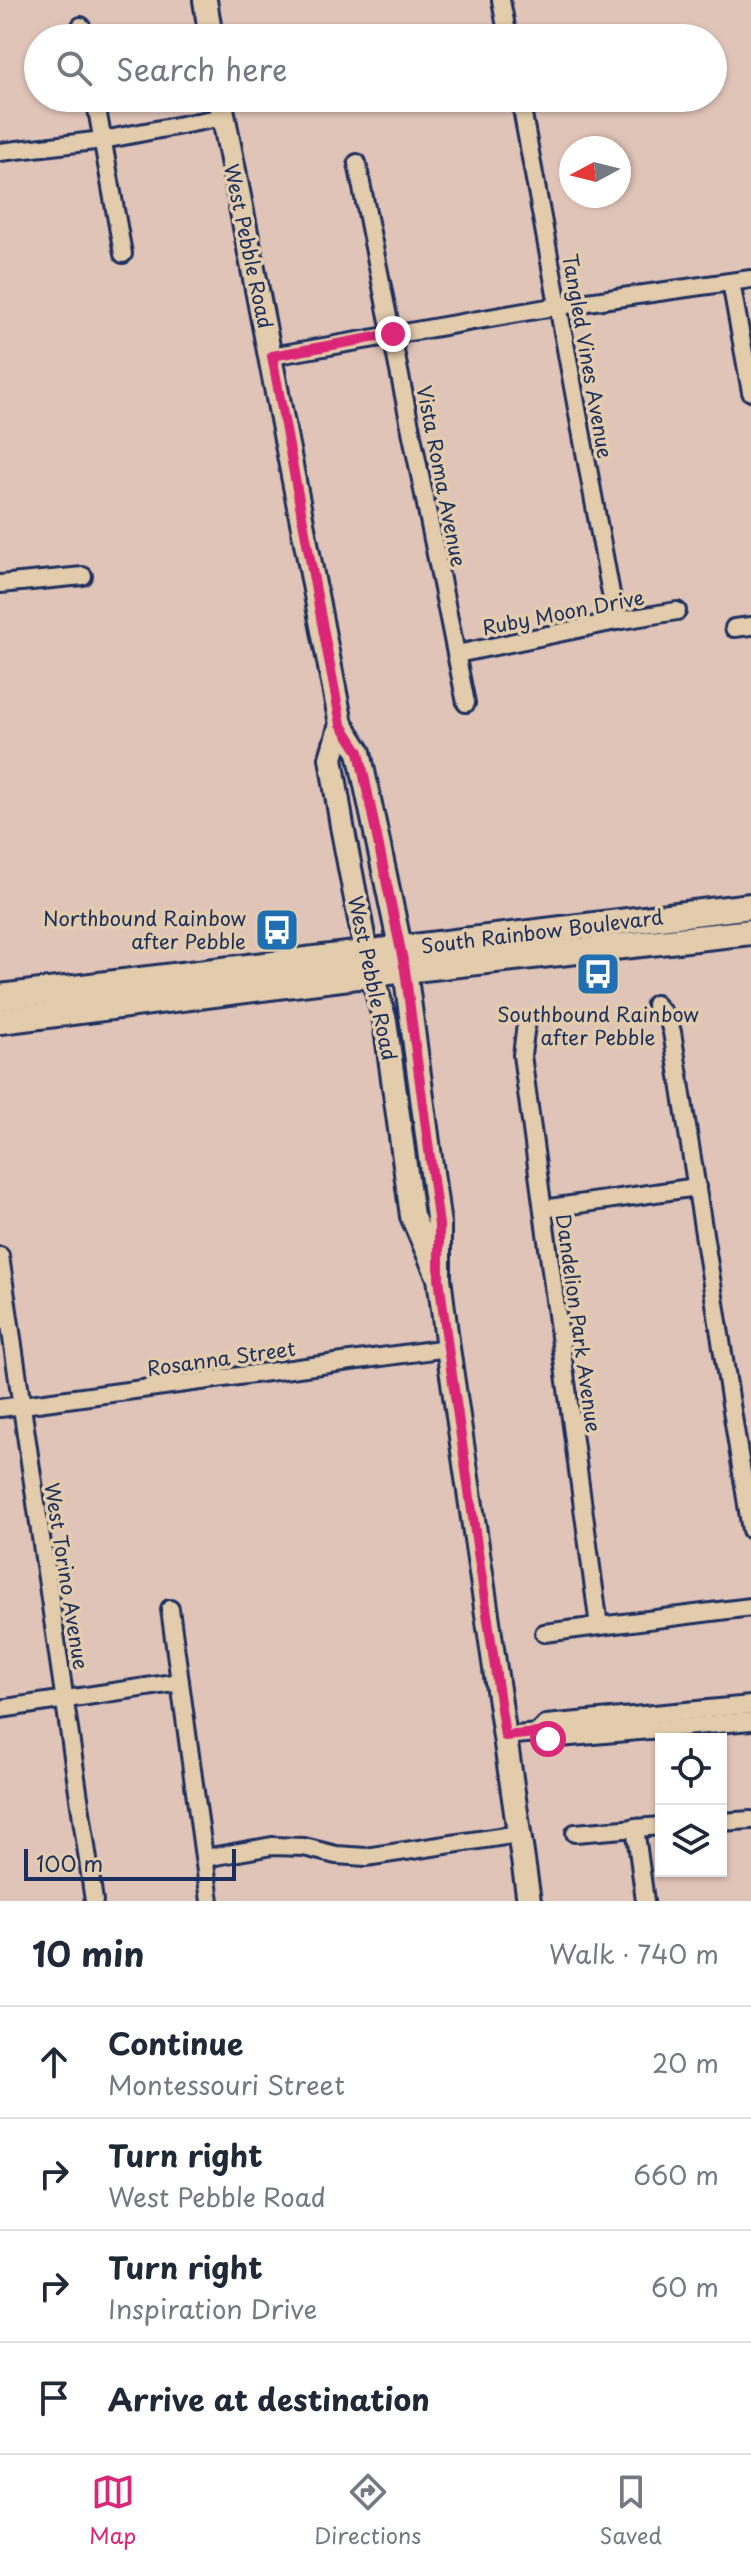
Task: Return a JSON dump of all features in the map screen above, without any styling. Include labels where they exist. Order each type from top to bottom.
[{"type":"main road","name":"South Rainbow Boulevard","points":[[0,997],[107,984],[404,959],[750,906]]},
{"type":"main road","points":[[688,940],[700,925],[743,917],[750,906]]},
{"type":"main road","name":"South Rainbow Boulevard","points":[[404,959],[688,940],[751,932]]},
{"type":"main road","name":"South Rainbow Boulevard","points":[[0,1021],[370,963]]},
{"type":"main road","points":[[0,1010],[9,1006],[75,997],[107,984]]},
{"type":"street","points":[[205,0],[209,24]]},
{"type":"street","points":[[501,0],[505,24]]},
{"type":"street","points":[[98,112],[123,254]]},
{"type":"street","points":[[0,152],[103,140],[207,112]]},
{"type":"street","name":"West Pebble Road","points":[[223,112],[341,724],[359,752],[404,959],[439,1225],[439,1278],[448,1348],[529,1901]]},
{"type":"street","name":"Tangled Vines Avenue","points":[[523,112],[616,621]]},
{"type":"street","name":"Vista Roma Avenue","points":[[357,163],[466,703]]},
{"type":"street","points":[[272,356],[559,306],[751,279]]},
{"type":"street","points":[[731,282],[751,392]]},
{"type":"street","points":[[0,584],[83,576]]},
{"type":"street","name":"Ruby Moon Drive","points":[[457,654],[677,611]]},
{"type":"street","name":"West Pebble Road","points":[[341,724],[331,758],[370,963],[385,1021],[412,1216],[439,1278]]},
{"type":"street","points":[[655,1004],[668,1019],[672,1032],[751,1530]]},
{"type":"street","name":"Dandelion Park Avenue","points":[[526,1024],[522,1055],[599,1626]]},
{"type":"street","points":[[543,1209],[697,1187]]},
{"type":"street","name":"West Torino Avenue","points":[[0,1256],[94,1901]]},
{"type":"street","name":"Rosanna Street","points":[[0,1408],[448,1348]]},
{"type":"street","points":[[544,1633],[751,1607]]},
{"type":"street","points":[[170,1609],[210,1901]]},
{"type":"street","points":[[0,1709],[180,1682]]},
{"type":"street","points":[[537,1733],[546,1724],[751,1705]]},
{"type":"street","points":[[505,1736],[537,1733],[548,1739],[751,1721]]},
{"type":"street","points":[[727,1822],[751,1820]]},
{"type":"street","points":[[575,1833],[655,1826]]},
{"type":"street","points":[[635,1827],[645,1901]]},
{"type":"street","points":[[205,1858],[272,1846],[304,1847],[336,1855],[366,1857],[519,1834]]},
{"type":"place","name":"Northbound Rainbow after Pebble","points":[[277,930]]},
{"type":"place","name":"Southbound Rainbow after Pebble","points":[[598,974]]},
{"type":"route","points":[[393,334],[272,356],[341,724],[359,752],[402,948],[439,1225],[439,1278],[448,1348],[505,1736],[537,1733],[548,1739]]}]
